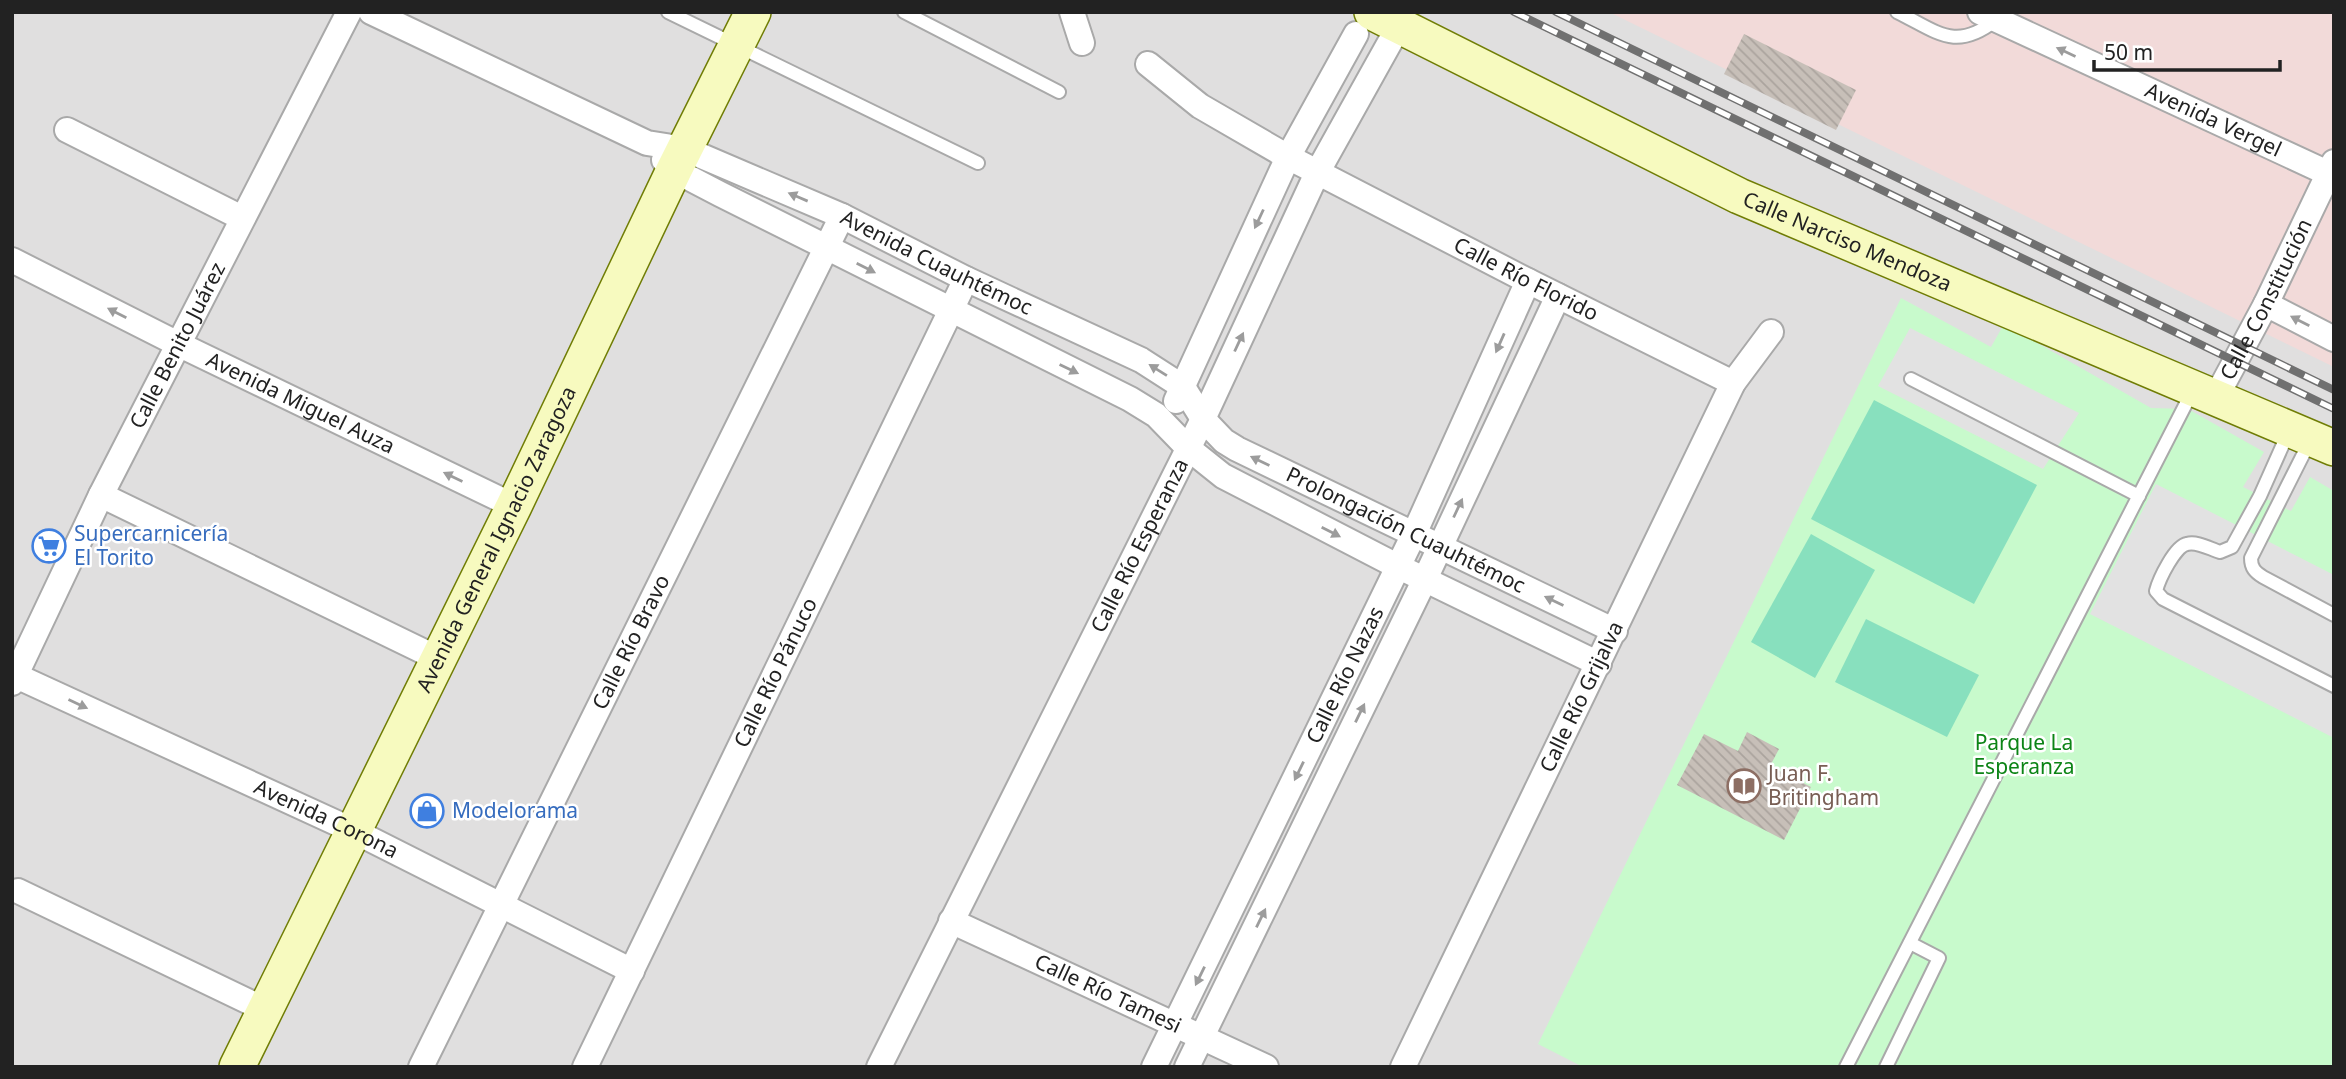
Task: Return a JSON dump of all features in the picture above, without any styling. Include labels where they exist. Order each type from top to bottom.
[{"type":"street","name":"Calle Benito Juárez","points":[[14,677],[101,495],[349,12]]},
{"type":"street","name":"Avenida Cuauhtémoc","points":[[371,12],[680,159],[842,216],[966,279],[1141,360],[1183,387],[1203,419]]},
{"type":"street","name":"Avenida General Ignacio Zaragoza","points":[[237,1067],[514,506],[753,12]]},
{"type":"street","points":[[1072,12],[1083,43]]},
{"type":"street","name":"Avenida Vergel","points":[[1992,15],[2332,170]]},
{"type":"street","points":[[1165,424],[1288,157],[1376,24]]},
{"type":"street","name":"Calle Río Esperanza","points":[[879,1067],[1203,419],[1317,173],[1376,24]]},
{"type":"street","name":"Calle Narciso Mendoza","points":[[1376,24],[1739,196],[2312,438]]},
{"type":"street","name":"Calle Río Florido","points":[[1148,64],[1200,106],[1317,173],[1734,383]]},
{"type":"street","points":[[67,130],[242,218]]},
{"type":"street","name":"Avenida Cuauhtémoc","points":[[680,159],[826,248],[1130,399],[1165,424],[1188,448]]},
{"type":"street","name":"Calle Constitución","points":[[2204,394],[2266,304],[2332,170]]},
{"type":"street","name":"Calle Río Bravo","points":[[421,1067],[842,216]]},
{"type":"street","name":"Avenida Miguel Auza","points":[[12,260],[178,344],[514,506]]},
{"type":"street","name":"Calle Río Pánuco","points":[[585,1067],[966,279]]},
{"type":"street","name":"Calle Río Nazas","points":[[1154,1067],[1414,534],[1528,281]]},
{"type":"street","name":"Calle Río Nazas","points":[[1187,1067],[1425,579],[1558,296]]},
{"type":"street","points":[[2266,304],[2334,338]]},
{"type":"street","name":"Calle Río Grijalva","points":[[1403,1067],[1734,383],[1771,332]]},
{"type":"street","name":"Prolongación Cuauhtémoc","points":[[1203,419],[1224,441],[1237,449],[1615,631]]},
{"type":"street","name":"Prolongación Cuauhtémoc","points":[[1188,448],[1223,476],[1397,566],[1599,664]]},
{"type":"street","points":[[101,495],[439,659]]},
{"type":"street","name":"Avenida Corona","points":[[14,677],[354,831],[632,971]]},
{"type":"street","points":[[18,891],[266,1010]]},
{"type":"street","name":"Calle Río Tamesi","points":[[951,921],[1266,1067]]},
{"type":"lane","points":[[668,12],[978,163]]},
{"type":"lane","points":[[904,12],[1059,92]]},
{"type":"lane","points":[[1897,12],[1943,35],[1961,38],[1977,34],[1992,15]]},
{"type":"lane","points":[[1911,379],[2139,496]]},
{"type":"lane","points":[[1846,1067],[2139,496],[2204,394]]},
{"type":"lane","points":[[2312,438],[2250,558],[2250,565],[2263,578],[2334,615]]},
{"type":"lane","points":[[2312,438],[2260,496],[2232,547],[2220,552],[2195,544],[2182,546],[2175,553],[2157,591],[2162,599],[2334,686]]},
{"type":"lane","points":[[1886,1067],[1939,958],[1910,943]]},
{"type":"shaded area","points":[[12,12],[2334,12],[2334,1067],[12,1067]]},
{"type":"shaded area","points":[[1609,12],[2334,12],[2334,367]]},
{"type":"shaded area","points":[[1910,328],[2079,413],[2043,469],[1878,386]]},
{"type":"shaded area","points":[[2156,484],[2334,575],[2334,738],[2090,614]]},
{"type":"green space","name":"Parque La Esperanza","points":[[1901,298],[1991,347],[2004,324],[2151,408],[2188,409],[2264,452],[2243,487],[2291,511],[2310,477],[2334,491],[2334,1067],[1583,1067],[1538,1044]]},
{"type":"green space","points":[[1874,400],[2037,485],[1974,604],[1811,519]]},
{"type":"green space","points":[[1811,534],[1875,570],[1815,678],[1751,642]]},
{"type":"green space","points":[[1866,619],[1979,675],[1947,737],[1835,682]]},
{"type":"building","points":[[1744,34],[1856,90],[1836,130],[1724,74]]},
{"type":"building","name":"Juan F. Britingham","points":[[1747,732],[1779,749],[1770,766],[1811,787],[1784,840],[1677,785],[1704,734],[1738,751]]},
{"type":"railway","points":[[1514,12],[2334,409]]},
{"type":"railway","points":[[1556,12],[2334,390]]},
{"type":"place","name":"Supercarnicería El Torito","points":[[49,546]]},
{"type":"place","name":"Juan F. Britingham","points":[[1744,786]]},
{"type":"place","name":"Modelorama","points":[[427,811]]}]
